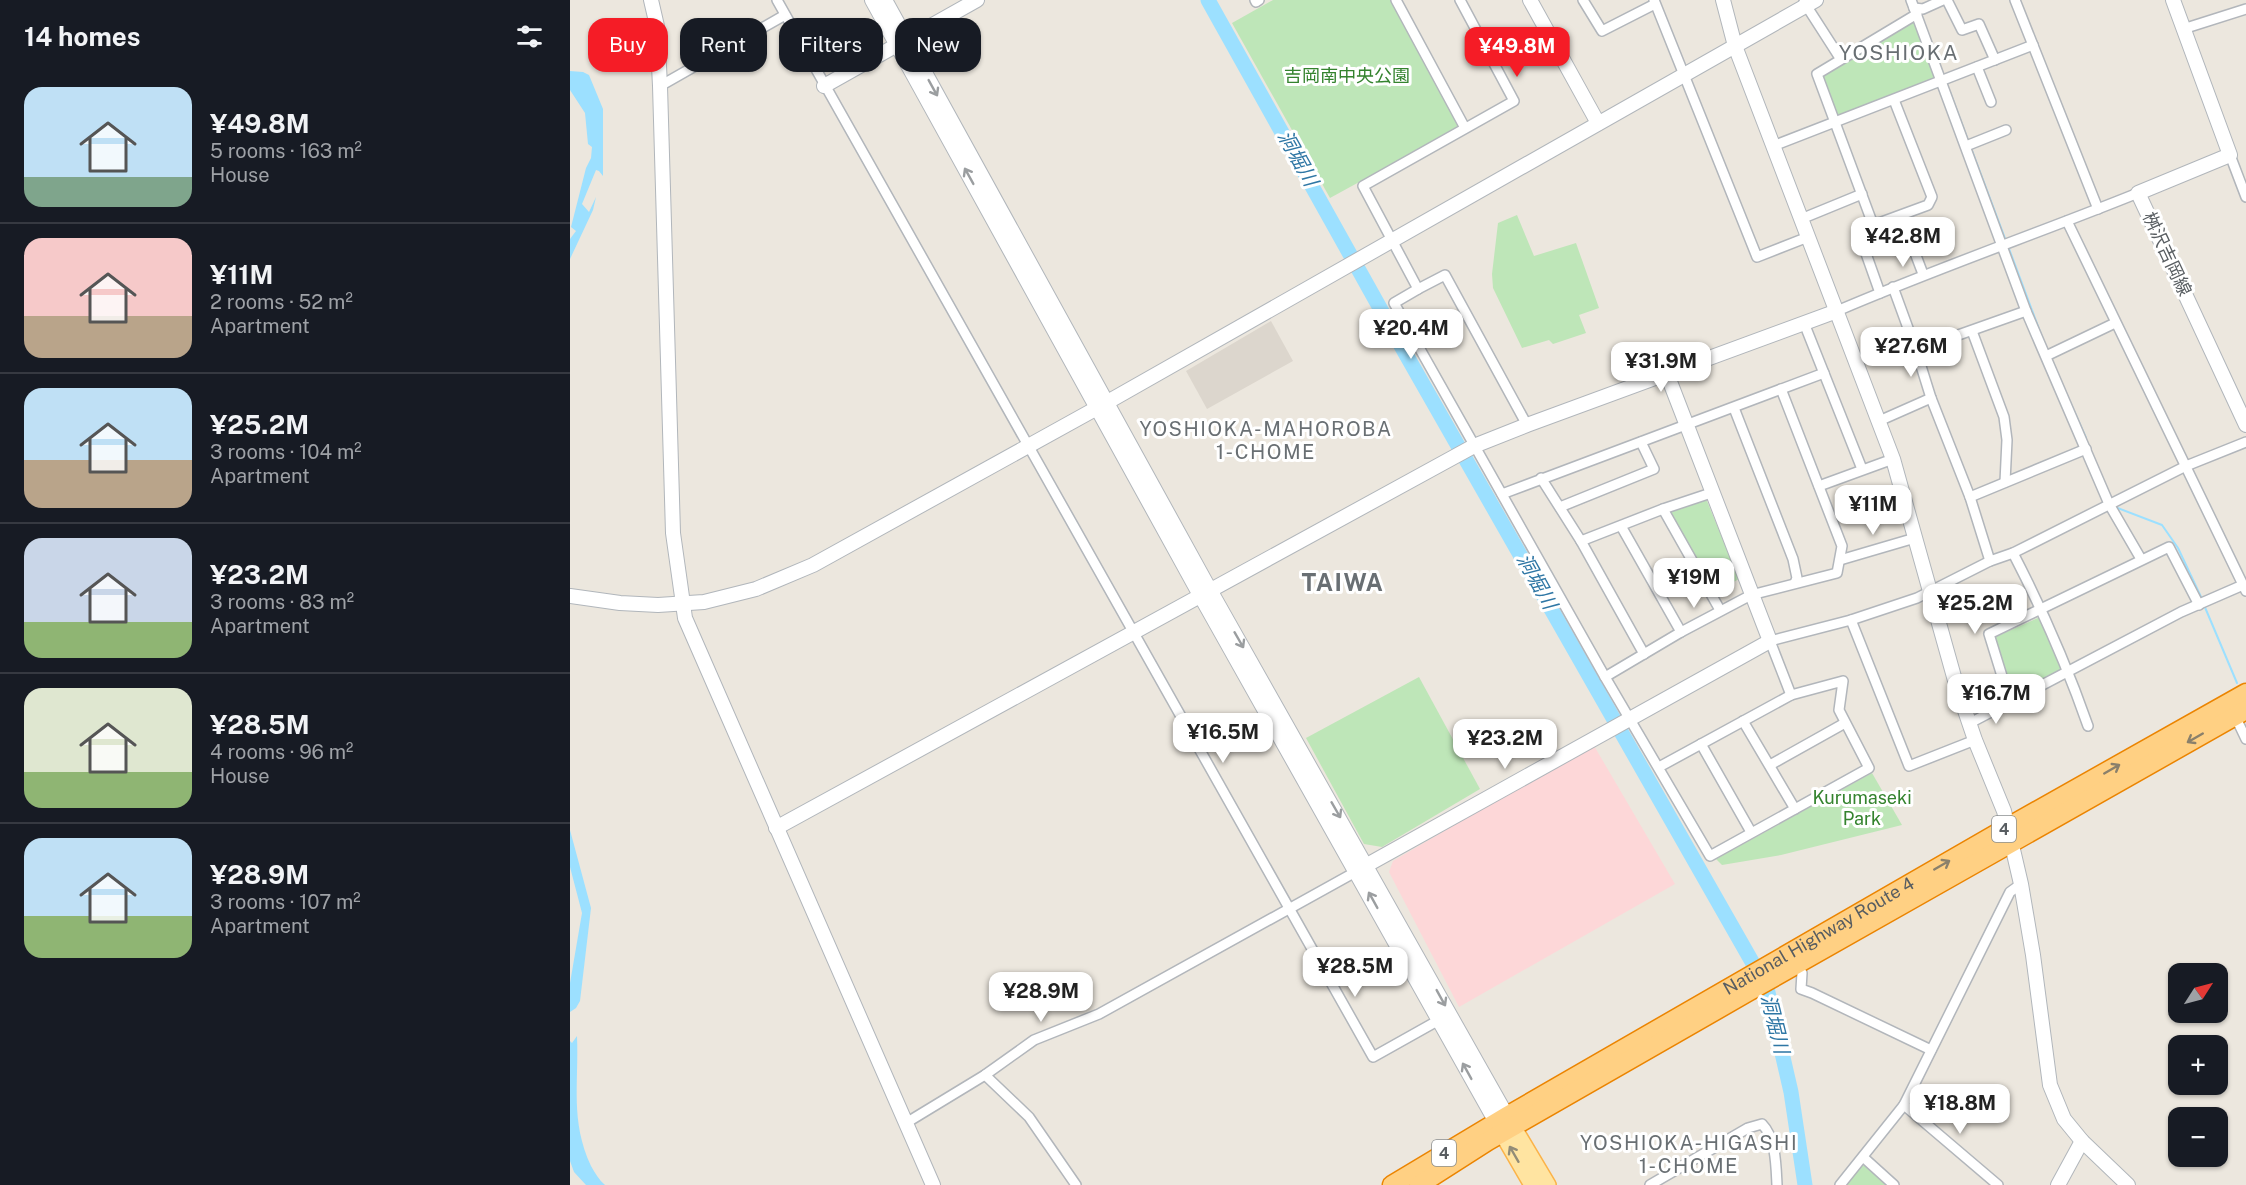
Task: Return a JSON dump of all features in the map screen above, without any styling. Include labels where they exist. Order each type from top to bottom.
[{"type":"highway","name":"National Highway Route 4","points":[[1766,974],[1797,964],[2246,693]]},
{"type":"highway","name":"National Highway Route 4","points":[[1392,1185],[1505,1124],[2009,834],[2240,713]]},
{"type":"highway","name":"National Highway Route 4","points":[[1419,1185],[1505,1124]]},
{"type":"main road","points":[[1505,1124],[1532,1185]]},
{"type":"main road","points":[[1505,1124],[1548,1185]]},
{"type":"street","points":[[651,0],[657,26],[660,86],[673,533],[681,603],[685,618],[933,1185]]},
{"type":"street","points":[[777,0],[1373,1058],[1439,1020]]},
{"type":"street","points":[[872,0],[895,32]]},
{"type":"street","points":[[885,0],[895,25]]},
{"type":"street","points":[[945,18],[977,0]]},
{"type":"street","points":[[1396,0],[1465,128]]},
{"type":"street","points":[[1418,289],[1363,186],[1514,101],[1460,0]]},
{"type":"street","points":[[1530,0],[1598,123]]},
{"type":"street","points":[[1583,0],[1602,31],[1655,2],[1757,257],[1808,237]]},
{"type":"street","points":[[1723,0],[1735,46],[1893,459],[1956,684],[1975,740],[2004,811],[2021,884],[2033,955],[2050,1086],[2064,1119],[2082,1141],[2128,1185]]},
{"type":"street","points":[[1872,222],[1817,74],[1916,8],[1945,0],[1962,30],[1979,24],[1995,60]]},
{"type":"street","points":[[2015,0],[2098,209]]},
{"type":"street","points":[[2173,0],[2246,197]]},
{"type":"street","points":[[570,596],[620,603],[658,605],[705,602],[778,581],[854,543],[1392,242],[1808,2],[1840,58]]},
{"type":"street","points":[[1916,8],[1946,80],[2026,311],[2049,354],[2086,449],[2141,559]]},
{"type":"street","points":[[2183,29],[2246,9]]},
{"type":"street","points":[[660,86],[785,15]]},
{"type":"street","points":[[1773,146],[2033,45]]},
{"type":"street","points":[[824,86],[895,46]]},
{"type":"street","points":[[1977,67],[1991,102]]},
{"type":"street","points":[[919,72],[1205,592],[1505,1124]]},
{"type":"street","points":[[1880,293],[1858,231],[1872,222],[1880,223],[1928,205],[1932,197],[1894,100]]},
{"type":"street","points":[[1969,144],[2006,130]]},
{"type":"street","name":"桝沢吉岡線","points":[[2230,155],[2138,193],[2246,425]]},
{"type":"street","points":[[776,828],[1470,448],[1838,311],[1923,274],[2017,241],[2138,193]]},
{"type":"street","points":[[1801,219],[1862,194]]},
{"type":"street","points":[[1901,216],[1923,274]]},
{"type":"street","points":[[1970,723],[2181,612],[2245,588],[2067,221]]},
{"type":"street","points":[[1527,425],[1445,274],[1394,303],[1470,448],[1502,494],[1605,677],[1710,856],[1869,768],[1839,710],[1843,681],[1791,695],[1659,767]]},
{"type":"street","points":[[1893,287],[1931,398],[1970,497],[1990,561]]},
{"type":"street","points":[[1916,350],[2026,311]]},
{"type":"street","points":[[1804,323],[1862,469]]},
{"type":"street","points":[[2049,354],[2115,323]]},
{"type":"street","points":[[1972,331],[2004,417],[2007,440],[2005,482]]},
{"type":"street","points":[[1502,494],[1824,373]]},
{"type":"street","points":[[1666,374],[1791,695]]},
{"type":"street","points":[[1605,677],[1680,632],[1751,595],[1836,573],[1842,546],[1781,388]]},
{"type":"street","points":[[1879,421],[1931,398]]},
{"type":"street","points":[[1734,408],[1793,559],[1797,578],[1795,583]]},
{"type":"street","points":[[1560,507],[1654,469],[1641,442]]},
{"type":"street","points":[[906,1123],[985,1075],[1034,1040],[1099,1014],[1770,640],[1851,620],[1917,598],[1990,561],[2013,553],[2186,466],[2246,442]]},
{"type":"street","points":[[1970,497],[2086,449]]},
{"type":"street","points":[[1819,486],[1893,459]]},
{"type":"street","points":[[1541,478],[1581,541],[1644,654]]},
{"type":"street","points":[[1581,541],[1711,493]]},
{"type":"street","points":[[1664,509],[1720,610]]},
{"type":"street","points":[[1621,526],[1680,632]]},
{"type":"street","points":[[1840,560],[1915,538]]},
{"type":"street","points":[[2010,702],[1989,634],[2169,547],[2203,603]]},
{"type":"street","points":[[2013,553],[2041,608],[2069,672],[2088,726]]},
{"type":"street","points":[[1851,620],[1909,766],[1975,740]]},
{"type":"street","points":[[2240,713],[2246,739]]},
{"type":"street","points":[[1743,721],[1795,809]]},
{"type":"street","points":[[1770,765],[1845,723]]},
{"type":"street","points":[[1701,744],[1751,832]]},
{"type":"street","points":[[1362,868],[1439,1020],[1505,1124]]},
{"type":"street","points":[[1840,1185],[1904,1105],[2010,892],[2021,884]]},
{"type":"street","points":[[1797,964],[1802,974],[1800,989],[1931,1050]]},
{"type":"street","points":[[985,1075],[1029,1118],[1076,1185]]},
{"type":"street","points":[[1904,1105],[1998,1185]]},
{"type":"street","points":[[1650,1185],[1748,1128],[1762,1125],[1770,1138],[1777,1185]]},
{"type":"street","points":[[2058,1185],[2082,1141]]},
{"type":"street","points":[[1863,1157],[1894,1185]]},
{"type":"shaded area","points":[[1271,321],[1293,361],[1207,409],[1186,371]]},
{"type":"shaded area","points":[[1593,744],[1675,884],[1459,1007],[1389,872],[1393,861]]},
{"type":"green space","name":"吉岡南中央公園","points":[[1273,0],[1390,0],[1458,123],[1456,129],[1330,198],[1232,23]]},
{"type":"green space","points":[[1917,17],[1941,79],[1840,117],[1834,115],[1820,75]]},
{"type":"green space","points":[[1517,215],[1534,256],[1576,243],[1599,308],[1579,315],[1586,333],[1553,344],[1549,340],[1522,348],[1493,288],[1492,274],[1498,223]]},
{"type":"green space","points":[[1701,499],[1707,501],[1739,579],[1715,592],[1670,516],[1672,510]]},
{"type":"green space","points":[[2040,617],[2066,671],[2012,697],[1993,638]]},
{"type":"green space","points":[[1419,677],[1480,789],[1382,847],[1364,844],[1306,738]]},
{"type":"green space","name":"Kurumaseki Park","points":[[1872,773],[1902,825],[1781,855],[1722,865],[1716,859]]},
{"type":"green space","points":[[1862,1166],[1869,1166],[1889,1185],[1845,1185]]},
{"type":"water","points":[[570,71],[589,75],[603,109],[603,176],[596,170],[582,204],[589,212],[596,197],[593,210],[570,259],[570,239],[576,231],[571,227],[586,168],[591,158],[592,147],[588,144],[585,113],[570,90]]},
{"type":"water","points":[[570,830],[591,908],[580,1001],[570,1012],[570,983],[582,913],[570,867]]},
{"type":"water","points":[[577,1036],[577,1102],[580,1133],[591,1166],[605,1185],[586,1185],[574,1172],[570,1161],[570,1041],[572,1043]]},
{"type":"waterway","name":"洞堀川","points":[[1208,0],[1404,351],[1767,988],[1791,1092],[1805,1185]]},
{"type":"waterway","points":[[1950,92],[1969,143]]},
{"type":"waterway","points":[[1971,148],[2006,241]]},
{"type":"waterway","points":[[2008,246],[2045,345]]},
{"type":"waterway","points":[[2058,375],[2086,438]]},
{"type":"waterway","points":[[2115,507],[2162,525],[2178,548],[2202,599]]},
{"type":"waterway","points":[[2204,605],[2237,683]]},
{"type":"district","name":"YOSHIOKA","points":[[1899,53]]},
{"type":"district","name":"YOSHIOKA-MAHOROBA 1-CHOME","points":[[1266,440]]},
{"type":"district","name":"TAIWA","points":[[1343,583]]},
{"type":"district","name":"YOSHIOKA-HIGASHI 1-CHOME","points":[[1689,1154]]}]
